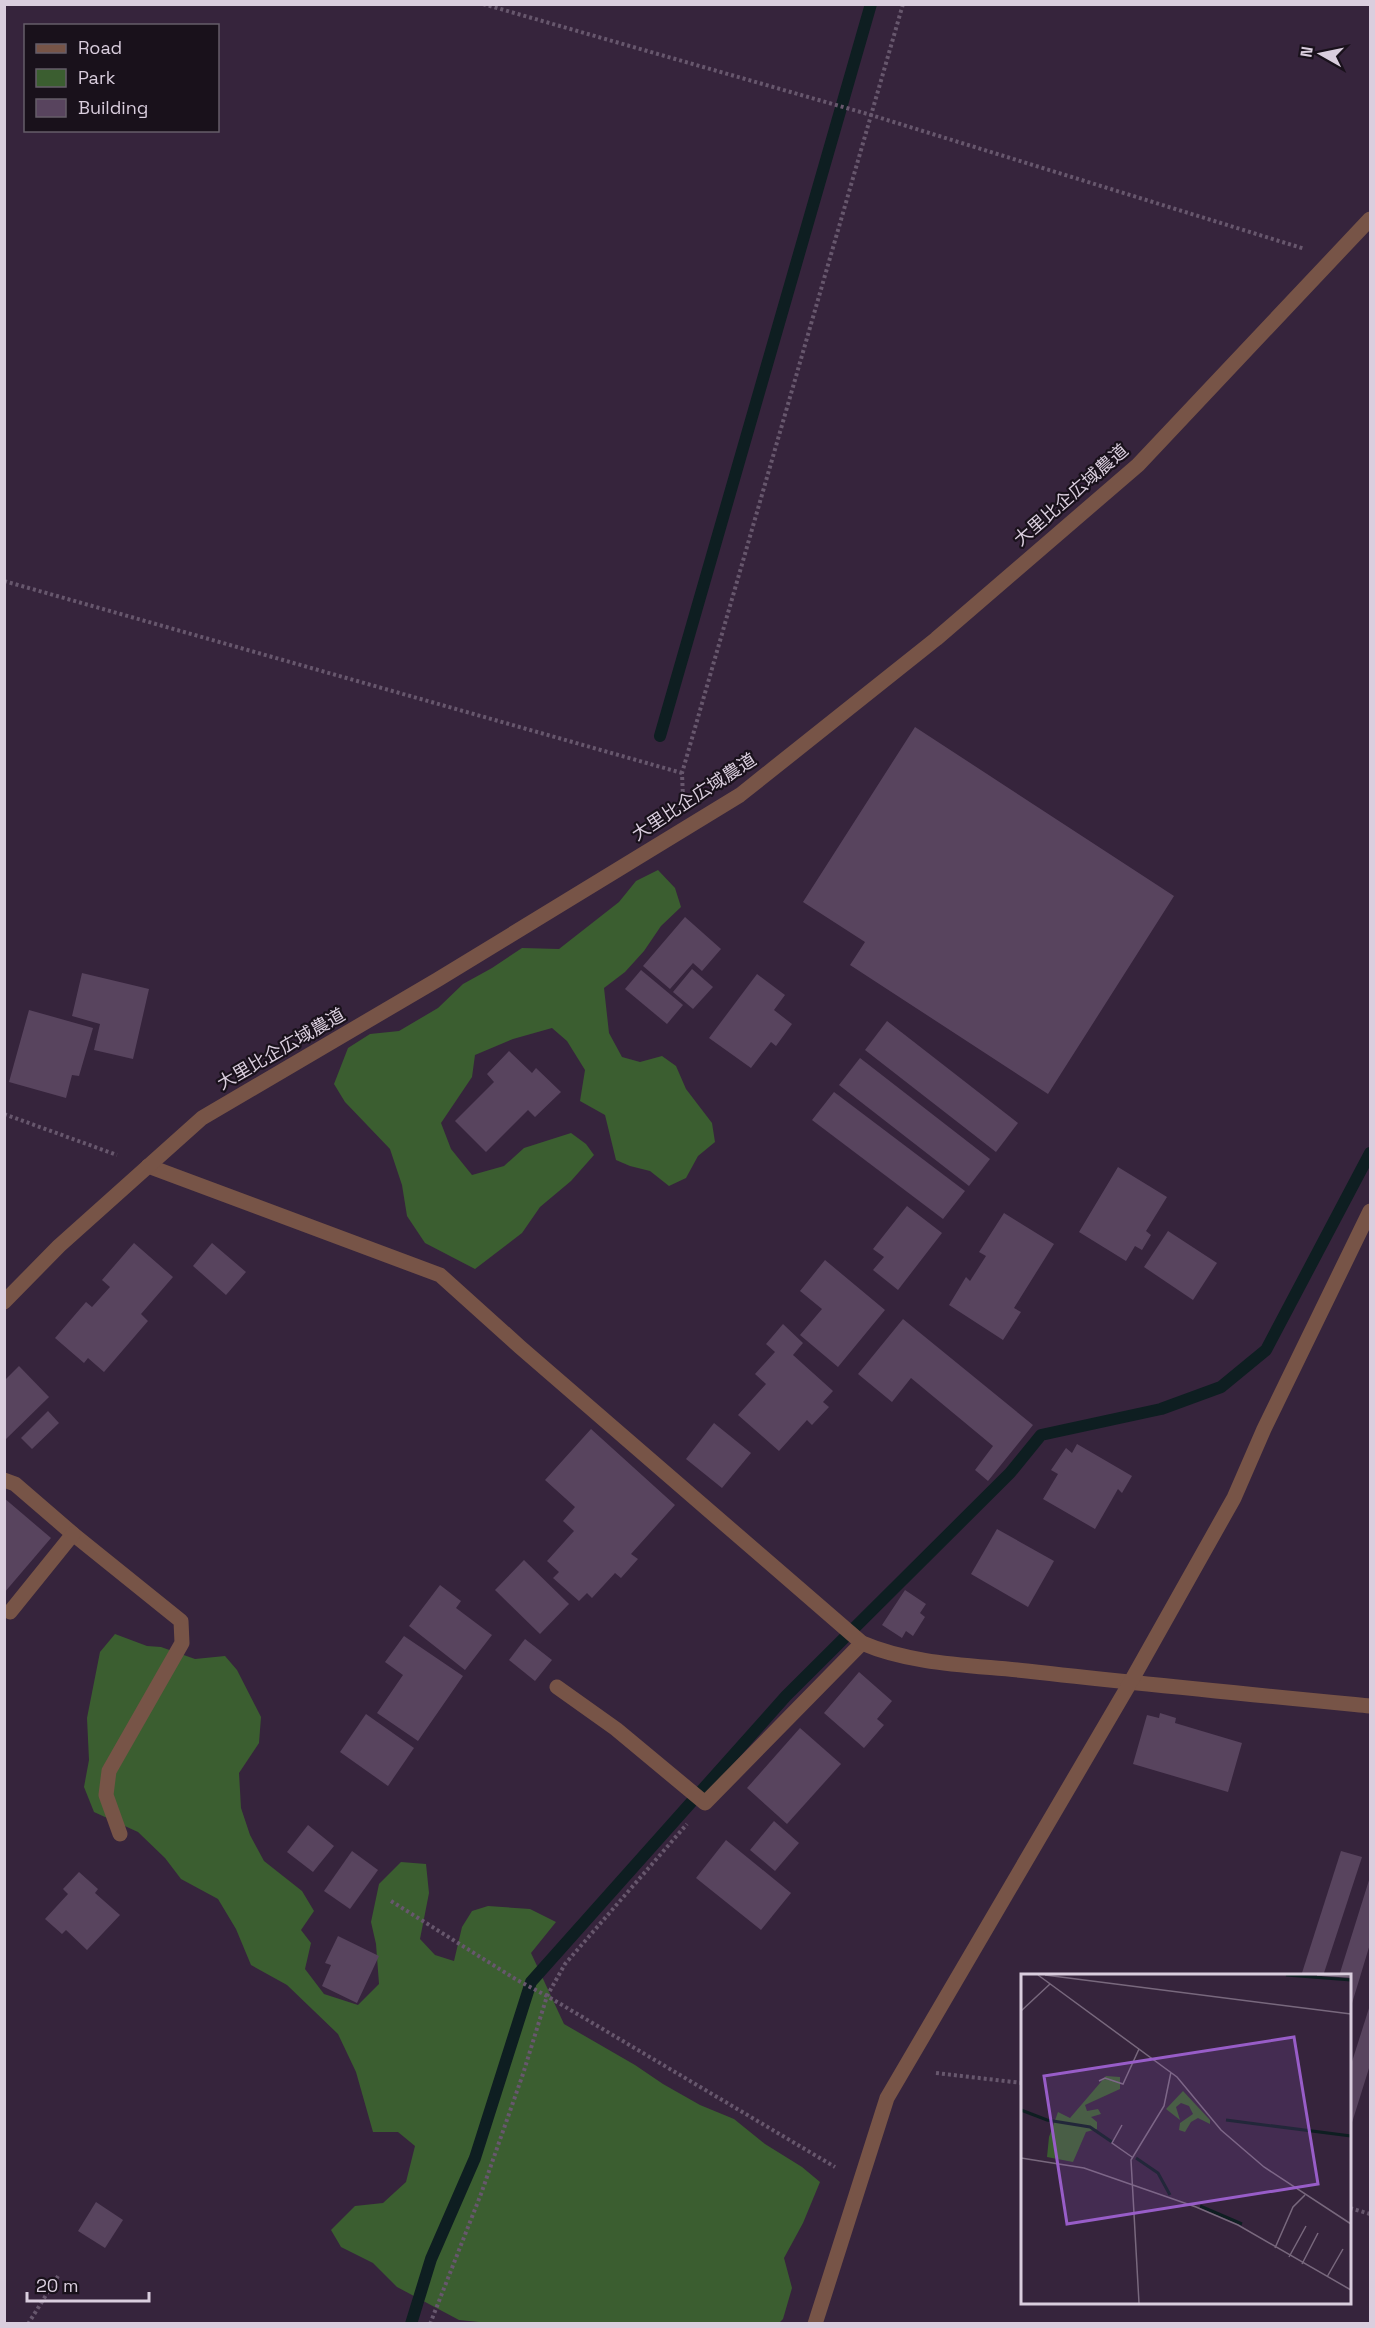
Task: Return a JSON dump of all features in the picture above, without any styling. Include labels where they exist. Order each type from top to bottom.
[{"type":"street","name":"大里比企広域農道","points":[[4,1302],[59,1246],[202,1118],[437,980],[740,795],[936,639],[1138,465],[1371,219]]},
{"type":"street","points":[[148,1166],[440,1275],[519,1347],[862,1643],[883,1652],[926,1660],[1130,1683],[1371,1706]]},
{"type":"street","points":[[815,2324],[887,2097],[1130,1683],[1234,1498],[1264,1429],[1371,1211]]},
{"type":"street","points":[[4,1480],[15,1484],[72,1534],[181,1621],[182,1643],[109,1771],[106,1795],[120,1834]]},
{"type":"street","points":[[10,1612],[72,1534]]},
{"type":"street","points":[[557,1688],[615,1729],[705,1803],[862,1643]]},
{"type":"path","points":[[483,4],[871,115],[1334,258]]},
{"type":"path","points":[[684,828],[682,773],[903,4]]},
{"type":"path","points":[[4,581],[682,773]]},
{"type":"path","points":[[4,1114],[148,1166]]},
{"type":"path","points":[[430,2324],[481,2194],[523,2074],[547,1996],[566,1964],[705,1803]]},
{"type":"path","points":[[391,1901],[517,1980],[859,2181]]},
{"type":"path","points":[[902,2070],[1021,2083]]},
{"type":"path","points":[[1351,2208],[1371,2214]]},
{"type":"path","points":[[28,2324],[58,2276]]},
{"type":"green space","points":[[658,870],[675,888],[681,907],[661,926],[644,951],[625,972],[604,988],[609,1033],[622,1057],[640,1062],[662,1056],[676,1066],[686,1089],[712,1123],[715,1142],[698,1156],[686,1178],[669,1186],[650,1171],[616,1160],[605,1115],[580,1101],[585,1070],[567,1041],[552,1028],[513,1039],[475,1055],[472,1077],[441,1123],[451,1149],[472,1175],[504,1166],[524,1148],[571,1133],[586,1144],[594,1155],[571,1181],[540,1207],[522,1233],[475,1269],[425,1243],[407,1216],[402,1185],[390,1149],[345,1102],[334,1084],[348,1048],[370,1034],[399,1031],[438,1008],[463,984],[522,948],[559,949],[619,902],[636,881]]},
{"type":"green space","points":[[115,1634],[147,1646],[161,1647],[195,1659],[225,1656],[237,1670],[261,1717],[259,1743],[239,1773],[241,1808],[250,1835],[264,1861],[302,1891],[314,1911],[301,1930],[311,1943],[305,1969],[324,1994],[358,2005],[379,1984],[376,1944],[371,1922],[379,1884],[401,1862],[426,1864],[429,1893],[420,1939],[435,1955],[454,1961],[462,1927],[472,1911],[488,1906],[530,1909],[556,1922],[531,1953],[564,2024],[700,2105],[734,2119],[765,2144],[802,2167],[820,2182],[803,2223],[784,2258],[792,2288],[783,2319],[779,2323],[499,2324],[459,2320],[397,2287],[373,2263],[341,2247],[331,2230],[355,2206],[383,2203],[406,2182],[415,2146],[398,2132],[373,2132],[356,2072],[338,2034],[287,1985],[251,1965],[236,1929],[218,1899],[181,1879],[165,1858],[138,1832],[94,1812],[84,1787],[89,1760],[87,1718],[100,1652]]},
{"type":"building","points":[[915,727],[1174,896],[1048,1094],[850,965],[865,942],[803,902]]},
{"type":"building","points":[[685,917],[721,949],[702,971],[693,963],[670,989],[643,966]]},
{"type":"building","points":[[692,969],[713,987],[693,1009],[673,992]]},
{"type":"building","points":[[641,970],[683,1005],[667,1024],[625,989]]},
{"type":"building","points":[[82,973],[149,989],[133,1059],[94,1050],[100,1024],[72,1016]]},
{"type":"building","points":[[757,974],[785,995],[774,1010],[792,1024],[776,1046],[771,1042],[751,1068],[709,1038]]},
{"type":"building","points":[[29,1010],[93,1028],[79,1076],[72,1075],[66,1098],[9,1082]]},
{"type":"building","points":[[887,1021],[1018,1123],[996,1152],[865,1050]]},
{"type":"building","points":[[509,1051],[532,1073],[536,1068],[561,1092],[535,1117],[528,1110],[486,1152],[455,1121],[494,1082],[487,1074]]},
{"type":"building","points":[[860,1058],[990,1159],[969,1186],[839,1085]]},
{"type":"building","points":[[834,1092],[965,1191],[943,1219],[812,1120]]},
{"type":"building","points":[[1118,1167],[1167,1197],[1146,1231],[1151,1235],[1142,1250],[1135,1246],[1126,1261],[1079,1232]]},
{"type":"building","points":[[907,1206],[942,1233],[898,1290],[873,1270],[884,1257],[873,1249]]},
{"type":"building","points":[[1004,1213],[1054,1244],[1014,1308],[1021,1312],[1003,1340],[949,1305],[966,1277],[970,1281],[986,1256],[979,1252]]},
{"type":"building","points":[[1168,1231],[1217,1263],[1193,1300],[1144,1267]]},
{"type":"building","points":[[134,1243],[173,1277],[141,1314],[148,1321],[104,1372],[88,1358],[84,1363],[55,1338],[86,1302],[92,1307],[110,1287],[102,1280]]},
{"type":"building","points":[[212,1243],[246,1272],[226,1295],[193,1266]]},
{"type":"building","points":[[825,1260],[885,1310],[838,1367],[800,1335],[822,1309],[800,1291]]},
{"type":"building","points":[[903,1319],[1033,1425],[988,1481],[975,1470],[993,1446],[911,1378],[892,1402],[858,1374]]},
{"type":"building","points":[[783,1324],[803,1343],[793,1355],[833,1391],[823,1402],[829,1407],[812,1425],[807,1420],[779,1451],[738,1415],[766,1384],[755,1374],[775,1352],[766,1344]]},
{"type":"building","points":[[19,1366],[49,1397],[4,1441],[4,1381]]},
{"type":"building","points":[[48,1411],[59,1423],[32,1449],[21,1438]]},
{"type":"building","points":[[714,1423],[751,1453],[722,1488],[686,1459]]},
{"type":"building","points":[[591,1429],[675,1505],[631,1554],[638,1559],[621,1578],[615,1573],[592,1598],[587,1593],[579,1601],[553,1578],[559,1572],[547,1561],[574,1531],[563,1521],[575,1507],[545,1480]]},
{"type":"building","points":[[1077,1444],[1132,1476],[1122,1493],[1118,1489],[1095,1529],[1043,1499],[1058,1474],[1051,1470],[1066,1448],[1072,1453]]},
{"type":"building","points":[[4,1498],[51,1538],[4,1593]]},
{"type":"building","points":[[997,1529],[1054,1561],[1028,1607],[971,1574]]},
{"type":"building","points":[[524,1560],[569,1604],[540,1634],[495,1590]]},
{"type":"building","points":[[440,1585],[461,1601],[456,1608],[492,1635],[465,1670],[409,1626]]},
{"type":"building","points":[[905,1590],[926,1604],[920,1613],[925,1617],[913,1636],[906,1631],[902,1638],[882,1625]]},
{"type":"building","points":[[404,1636],[463,1676],[418,1741],[377,1713],[403,1675],[385,1662]]},
{"type":"building","points":[[525,1639],[552,1660],[535,1681],[509,1660]]},
{"type":"building","points":[[859,1672],[892,1701],[877,1719],[884,1725],[864,1748],[824,1713]]},
{"type":"building","points":[[1160,1713],[1176,1718],[1175,1723],[1242,1743],[1228,1792],[1133,1764],[1147,1715],[1159,1718]]},
{"type":"building","points":[[366,1714],[414,1748],[388,1786],[340,1752]]},
{"type":"building","points":[[800,1728],[841,1764],[787,1824],[747,1788]]},
{"type":"building","points":[[774,1821],[799,1843],[775,1871],[750,1850]]},
{"type":"building","points":[[308,1825],[334,1846],[313,1872],[287,1852]]},
{"type":"building","points":[[726,1840],[791,1893],[761,1930],[696,1878]]},
{"type":"building","points":[[352,1851],[378,1870],[350,1909],[324,1891]]},
{"type":"building","points":[[1341,1851],[1362,1857],[1324,1974],[1302,1974]]},
{"type":"building","points":[[79,1872],[98,1889],[95,1893],[120,1915],[87,1950],[66,1930],[62,1934],[45,1919],[68,1894],[63,1889]]},
{"type":"building","points":[[1370,1877],[1370,1944],[1351,2007],[1351,1974],[1340,1974]]},
{"type":"building","points":[[338,1936],[379,1956],[357,2003],[322,1986],[331,1965],[325,1963]]},
{"type":"building","points":[[1370,2005],[1370,2065],[1351,2126],[1351,2065]]},
{"type":"building","points":[[96,2202],[123,2220],[105,2248],[78,2231]]},
{"type":"waterway","points":[[660,736],[871,4]]},
{"type":"waterway","points":[[411,2324],[431,2259],[475,2158],[531,1982],[786,1696],[1010,1473],[1041,1435],[1161,1409],[1221,1387],[1266,1350],[1370,1153]]}]
